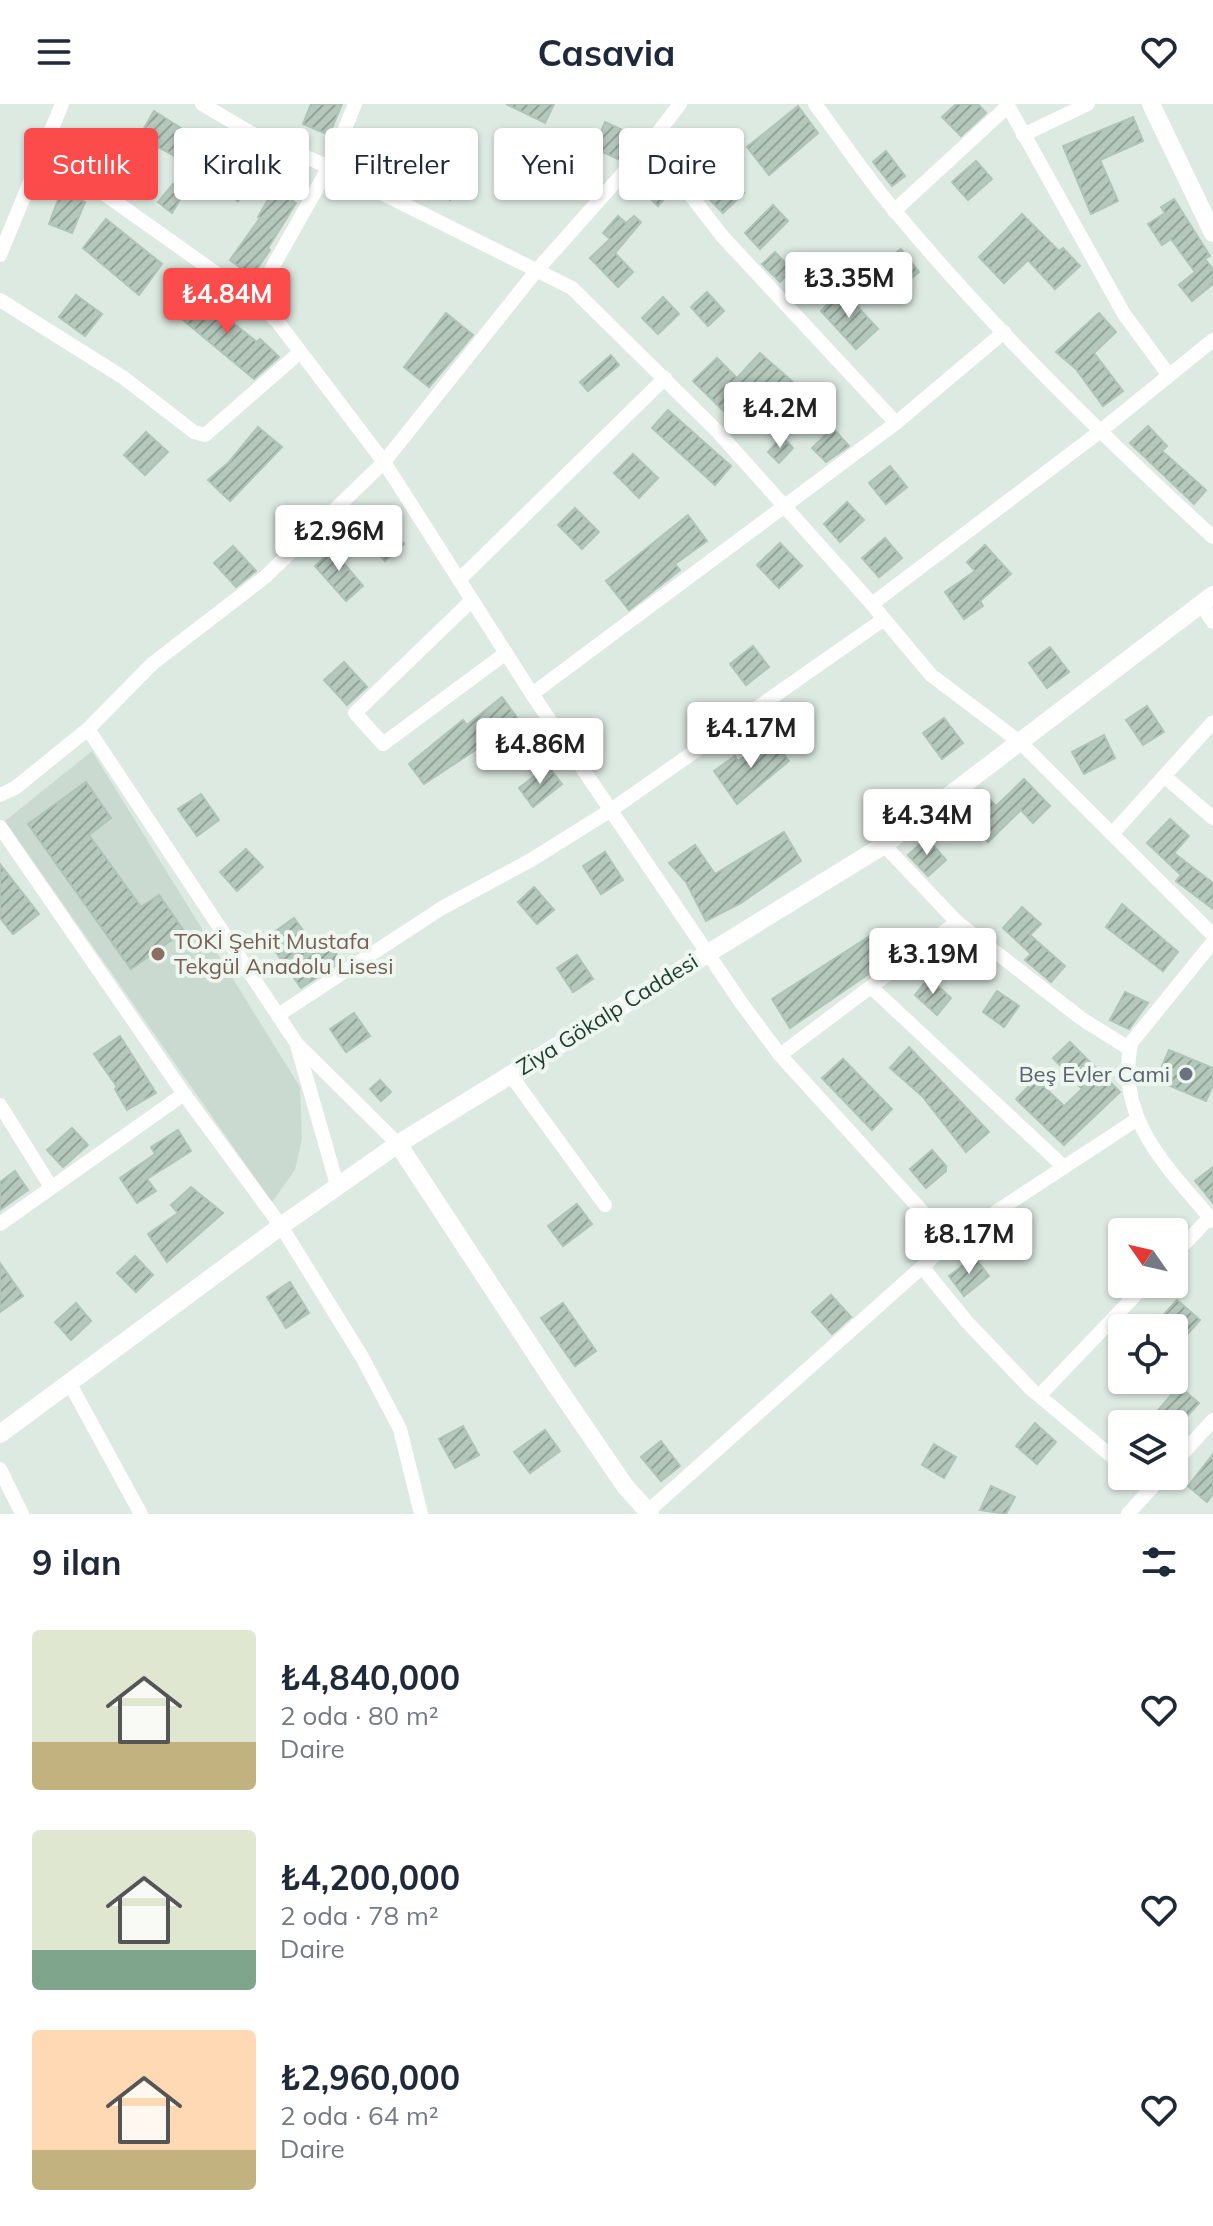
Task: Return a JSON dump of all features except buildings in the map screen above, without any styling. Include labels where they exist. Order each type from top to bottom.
[{"type":"street","points":[[51,128],[62,104]]},
{"type":"street","points":[[202,104],[253,134],[325,165]]},
{"type":"street","points":[[345,128],[355,104]]},
{"type":"street","points":[[662,128],[680,104]]},
{"type":"street","points":[[815,104],[894,211],[1004,332],[1098,433],[1213,537]]},
{"type":"street","points":[[1023,135],[1088,104]]},
{"type":"street","points":[[1151,104],[1213,233]]},
{"type":"street","points":[[894,211],[1007,105],[1124,314],[1168,374]]},
{"type":"street","points":[[254,300],[325,174]]},
{"type":"street","points":[[0,795],[15,788],[88,729],[152,664],[274,569],[384,462],[537,270],[619,178]]},
{"type":"street","points":[[0,255],[24,193]]},
{"type":"street","points":[[113,200],[254,300],[277,321],[384,462],[532,694],[706,952],[780,1055],[950,1242]]},
{"type":"street","points":[[396,200],[572,288],[718,432],[872,604],[931,675],[1021,743],[1213,935]]},
{"type":"street","points":[[694,200],[723,237],[896,423]]},
{"type":"street","points":[[0,300],[124,378],[194,432],[205,435],[299,353]]},
{"type":"street","points":[[532,694],[781,505],[896,423],[1004,332]]},
{"type":"street","points":[[872,604],[1098,433],[1213,340]]},
{"type":"street","points":[[459,580],[665,378]]},
{"type":"street","points":[[472,600],[355,713],[383,744],[506,653]]},
{"type":"street","points":[[1207,600],[1213,622]]},
{"type":"street","name":"Ziya Gökalp Caddesi","points":[[0,1434],[337,1185],[398,1144],[884,845],[1207,600]]},
{"type":"street","points":[[278,1015],[442,908],[531,860],[611,810],[884,619]]},
{"type":"street","points":[[1112,834],[1213,722]]},
{"type":"street","points":[[88,729],[297,1044],[398,1144],[556,1385],[625,1486],[648,1513],[950,1242],[1136,1120]]},
{"type":"street","points":[[1164,776],[1213,818]]},
{"type":"street","points":[[0,827],[184,1094],[281,1226],[362,1357],[400,1429],[421,1514]]},
{"type":"street","points":[[884,845],[957,922],[1082,1019],[1130,1049]]},
{"type":"street","points":[[780,1055],[957,922]]},
{"type":"street","points":[[1188,1241],[1211,1219],[1136,1120],[1130,1091],[1130,1049],[1213,942]]},
{"type":"street","points":[[871,987],[1064,1167]]},
{"type":"street","points":[[297,1044],[337,1185]]},
{"type":"street","points":[[510,1074],[605,1205]]},
{"type":"street","points":[[0,1224],[184,1094]]},
{"type":"street","points":[[0,1105],[51,1187]]},
{"type":"street","points":[[923,1268],[967,1322],[1040,1395],[1108,1453]]},
{"type":"street","points":[[1040,1395],[1133,1298]]},
{"type":"street","points":[[70,1384],[141,1514]]},
{"type":"street","points":[[1188,1448],[1213,1420]]},
{"type":"street","points":[[0,1469],[22,1514]]},
{"type":"street","points":[[1128,1514],[1150,1490]]},
{"type":"shaded area","name":"TOKİ Şehit Mustafa Tekgül Anadolu Lisesi","points":[[92,751],[300,1087],[302,1139],[295,1170],[272,1202],[5,821]]},
{"type":"place","name":"TOKİ Şehit Mustafa Tekgül Anadolu Lisesi","points":[[158,954]]},
{"type":"place","name":"Beş Evler Cami","points":[[1186,1074]]}]
